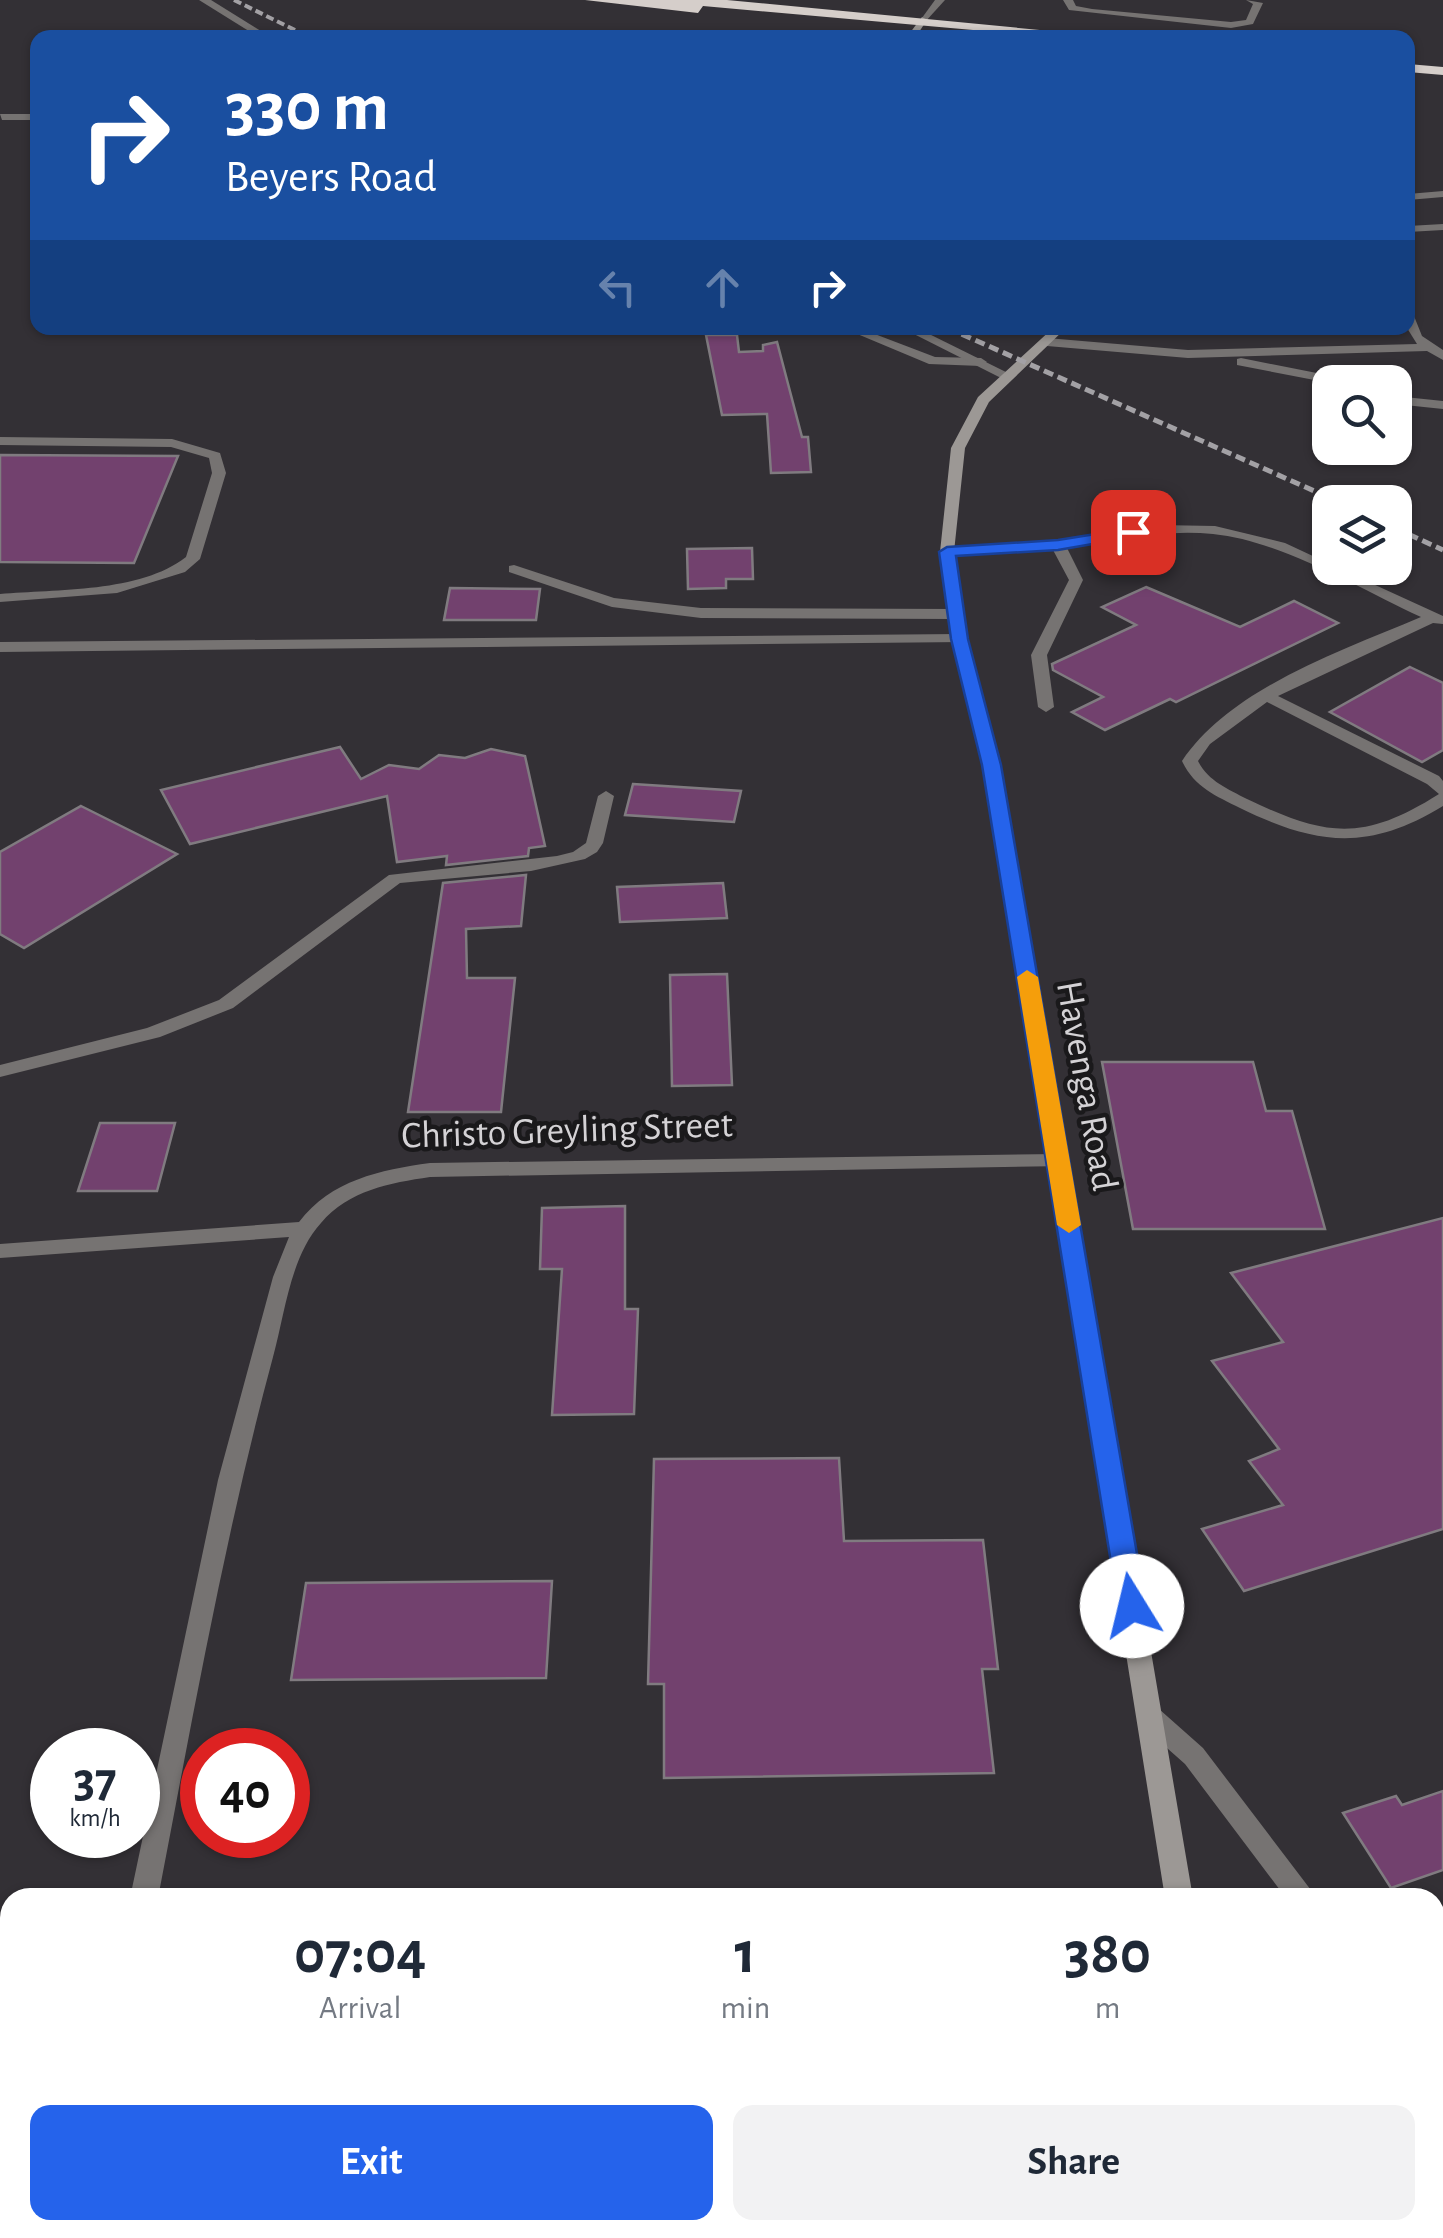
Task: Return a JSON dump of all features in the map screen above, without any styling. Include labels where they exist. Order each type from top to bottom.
[{"type":"highway","points":[[592,0],[835,17],[932,0]]},
{"type":"highway","points":[[678,0],[941,30]]},
{"type":"highway","points":[[959,2],[984,20],[1009,30]]},
{"type":"highway","points":[[835,17],[862,30]]},
{"type":"highway","points":[[1415,69],[1443,71]]},
{"type":"street","points":[[204,0],[255,30]]},
{"type":"street","points":[[916,29],[940,0]]},
{"type":"street","points":[[1068,0],[1067,6],[1092,12],[1231,25],[1250,22],[1258,4],[1251,0]]},
{"type":"street","points":[[2,117],[30,117]]},
{"type":"street","points":[[1415,196],[1443,194]]},
{"type":"street","points":[[1415,229],[1443,227]]},
{"type":"street","points":[[1415,333],[1426,347],[1443,356]]},
{"type":"street","points":[[867,335],[932,361],[981,362]]},
{"type":"street","points":[[923,335],[1008,376]]},
{"type":"street","points":[[1054,335],[1312,375]]},
{"type":"street","name":"Havenga Road","points":[[1054,335],[983,400],[958,448],[947,552],[959,639],[992,765],[1177,1888]]},
{"type":"street","points":[[1188,354],[1426,347]]},
{"type":"street","points":[[1412,402],[1443,405]]},
{"type":"street","points":[[0,441],[172,443],[215,456],[219,473],[193,559],[161,578],[117,589],[0,598]]},
{"type":"street","points":[[947,552],[1058,545],[1159,529],[1232,532],[1280,546],[1438,619]]},
{"type":"street","points":[[1046,707],[1039,655],[1076,580],[1058,545]]},
{"type":"street","points":[[514,569],[612,602],[701,613],[955,614]]},
{"type":"street","points":[[1265,695],[1433,780],[1443,794],[1376,833],[1342,836],[1292,827],[1209,784],[1192,768],[1193,753],[1265,695],[1438,619]]},
{"type":"street","points":[[0,646],[959,639]]},
{"type":"street","points":[[0,1071],[154,1033],[226,1004],[395,879],[428,871],[558,863],[582,856],[595,842],[606,796]]},
{"type":"street","name":"Christo Greyling Street","points":[[146,1888],[229,1470],[294,1248],[305,1228],[336,1197],[362,1183],[430,1170],[1058,1161]]},
{"type":"street","points":[[0,1250],[305,1228]]},
{"type":"street","points":[[1150,1718],[1194,1756],[1296,1888]]},
{"type":"building","points":[[706,335],[737,335],[739,352],[763,351],[763,345],[777,342],[802,437],[808,437],[811,472],[771,473],[767,414],[722,415]]},
{"type":"building","points":[[0,455],[178,456],[134,563],[0,562]]},
{"type":"building","points":[[752,548],[753,579],[726,579],[726,588],[688,589],[687,549]]},
{"type":"building","points":[[1146,587],[1240,627],[1294,601],[1338,623],[1176,702],[1170,699],[1105,730],[1072,712],[1103,697],[1053,670],[1052,664],[1136,625],[1102,607]]},
{"type":"building","points":[[450,588],[540,589],[536,620],[444,620]]},
{"type":"building","points":[[1410,667],[1443,683],[1443,750],[1422,762],[1330,712]]},
{"type":"building","points":[[340,747],[361,779],[389,765],[419,769],[439,755],[465,758],[491,749],[525,756],[545,846],[529,848],[528,856],[446,865],[447,856],[397,862],[387,796],[190,844],[161,790]]},
{"type":"building","points":[[633,784],[741,791],[734,822],[625,815]]},
{"type":"building","points":[[81,806],[177,854],[24,948],[0,934],[0,852]]},
{"type":"building","points":[[526,875],[521,926],[466,929],[467,978],[515,978],[501,1112],[408,1112],[443,883]]},
{"type":"building","points":[[723,883],[727,918],[620,922],[617,887]]},
{"type":"building","points":[[727,974],[732,1085],[672,1086],[670,975]]},
{"type":"building","points":[[1102,1062],[1253,1062],[1266,1111],[1292,1111],[1325,1229],[1133,1229]]},
{"type":"building","points":[[100,1123],[175,1123],[157,1191],[78,1191]]},
{"type":"building","points":[[625,1206],[625,1309],[638,1309],[634,1414],[552,1415],[562,1269],[540,1269],[542,1208]]},
{"type":"building","points":[[1443,1218],[1443,1529],[1244,1591],[1202,1529],[1283,1505],[1249,1461],[1279,1449],[1212,1361],[1283,1342],[1231,1273]]},
{"type":"building","points":[[839,1458],[844,1541],[983,1540],[998,1669],[982,1669],[994,1773],[664,1778],[664,1684],[648,1684],[654,1459]]},
{"type":"building","points":[[552,1581],[546,1678],[291,1680],[306,1583]]},
{"type":"building","points":[[1443,1791],[1443,1870],[1391,1888],[1343,1813],[1396,1796],[1402,1805]]},
{"type":"railway","points":[[234,0],[295,30]]},
{"type":"railway","points":[[964,335],[1312,490]]},
{"type":"railway","points":[[1412,536],[1443,550]]},
{"type":"slow traffic","points":[[1027,977],[1069,1225]]},
{"type":"route","points":[[1132,1606],[992,765],[959,639],[947,552],[1058,545],[1133,532]]}]
